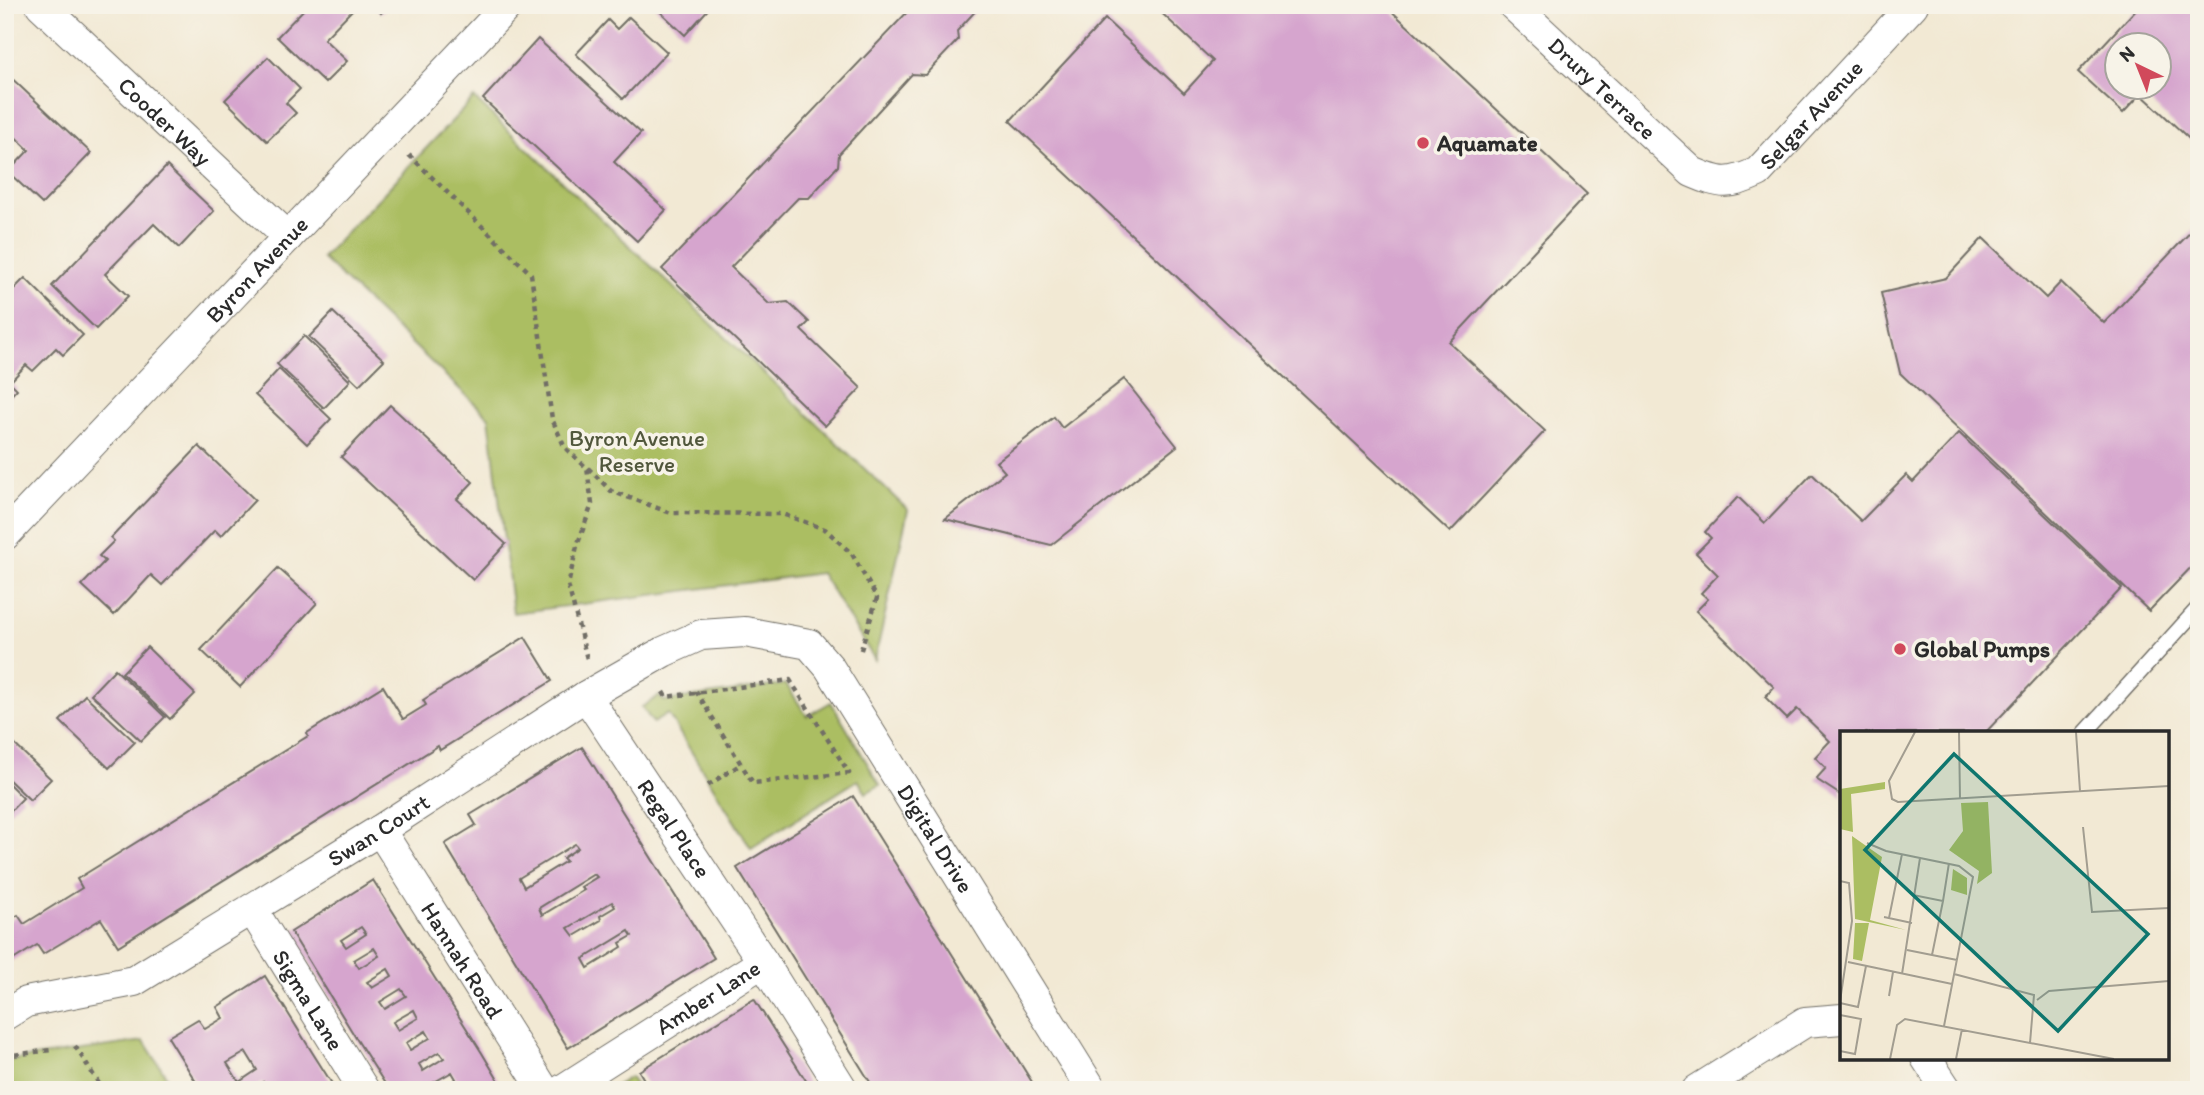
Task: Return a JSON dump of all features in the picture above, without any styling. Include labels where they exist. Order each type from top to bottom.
[{"type":"street","name":"Cooder Way","points":[[41,5],[288,237]]},
{"type":"street","name":"Byron Avenue","points":[[5,534],[508,5]]},
{"type":"street","name":"Drury Terrace","points":[[1513,5],[1692,172]]},
{"type":"street","name":"Selgar Avenue","points":[[1692,172],[1713,181],[1736,182],[1758,172],[1913,5]]},
{"type":"street","name":"Swan Court","points":[[5,1016],[26,1002],[134,981],[380,830],[586,696],[663,652],[701,635],[745,632]]},
{"type":"street","name":"Digital Drive","points":[[745,632],[809,643],[829,667],[1092,1090]]},
{"type":"street","name":"Regal Place","points":[[586,696],[763,962]]},
{"type":"street","name":"Hannah Road","points":[[380,830],[544,1090]]},
{"type":"street","name":"Sigma Lane","points":[[252,909],[364,1090]]},
{"type":"street","name":"Amber Lane","points":[[562,1090],[763,962],[843,1090]]},
{"type":"street","points":[[1697,1090],[1805,1022],[1840,1019]]},
{"type":"street","points":[[1927,1060],[1947,1090]]},
{"type":"lane","points":[[2087,731],[2199,607]]},
{"type":"path","points":[[406,152],[531,274],[552,419],[565,448],[611,491],[671,513],[782,514],[825,529],[852,554],[877,598],[857,664]]},
{"type":"path","points":[[587,468],[593,504],[577,546],[568,585],[587,660]]},
{"type":"path","points":[[662,691],[666,697],[696,691],[790,680],[849,773],[753,783],[696,691]]},
{"type":"path","points":[[707,786],[741,764]]},
{"type":"path","points":[[75,1046],[103,1090]]},
{"type":"path","points":[[5,1056],[51,1050]]},
{"type":"green space","name":"Byron Avenue Reserve","points":[[474,98],[908,510],[875,660],[821,573],[513,613],[489,417],[322,258]]},
{"type":"green space","points":[[786,684],[807,716],[831,702],[880,785],[866,793],[858,780],[751,848],[668,714],[653,723],[642,707],[659,696],[664,701]]},
{"type":"green space","points":[[144,1041],[175,1090],[5,1090],[5,1061]]},
{"type":"green space","points":[[630,1077],[639,1090],[609,1090]]},
{"type":"building","points":[[308,5],[351,5],[354,8],[324,39],[347,61],[325,83],[277,37]]},
{"type":"building","points":[[373,5],[389,5],[381,13]]},
{"type":"building","points":[[653,5],[712,5],[685,35]]},
{"type":"building","points":[[914,5],[981,5],[957,31],[958,40],[925,75],[912,74],[839,154],[838,166],[809,198],[798,198],[731,267],[769,304],[788,302],[809,322],[801,330],[861,388],[825,426],[662,269]]},
{"type":"building","points":[[1153,5],[1385,5],[1587,194],[1449,342],[1545,431],[1450,532],[1010,121],[1105,19],[1184,93],[1213,61]]},
{"type":"building","points":[[2140,5],[2199,5],[2199,148],[2150,102],[2172,102],[2172,32],[2115,32]]},
{"type":"building","points":[[629,17],[667,52],[623,99],[576,54],[608,20],[617,29]]},
{"type":"building","points":[[538,39],[641,133],[614,162],[666,210],[637,241],[483,99]]},
{"type":"building","points":[[2102,46],[2102,94],[2078,72]]},
{"type":"building","points":[[268,57],[300,89],[286,103],[296,113],[267,141],[225,100]]},
{"type":"building","points":[[5,72],[91,153],[42,204],[8,172],[29,150],[7,129],[5,131]]},
{"type":"building","points":[[2111,102],[2133,102],[2123,113]]},
{"type":"building","points":[[167,166],[214,211],[179,248],[154,224],[105,274],[128,296],[96,329],[52,286]]},
{"type":"building","points":[[2199,223],[2199,559],[2149,611],[1900,373],[1881,293],[1946,278],[1983,238],[2046,298],[2061,282],[2104,323]]},
{"type":"building","points":[[25,278],[83,335],[63,355],[56,348],[33,371],[26,365],[10,382],[17,389],[5,402],[5,334],[12,327],[5,321],[5,298]]},
{"type":"building","points":[[333,312],[384,360],[359,385],[309,337]]},
{"type":"building","points":[[304,336],[350,381],[324,408],[277,364]]},
{"type":"building","points":[[279,369],[331,419],[307,444],[255,395]]},
{"type":"building","points":[[1124,379],[1177,446],[1051,545],[945,519],[1005,472],[996,462],[1054,417],[1062,428]]},
{"type":"building","points":[[390,405],[473,482],[457,499],[506,544],[473,580],[341,457]]},
{"type":"building","name":"Global Pumps","points":[[1959,433],[2122,588],[1987,731],[1840,731],[1840,795],[1816,779],[1826,768],[1815,757],[1830,741],[1797,709],[1787,719],[1765,697],[1774,687],[1696,611],[1708,599],[1701,593],[1718,575],[1696,553],[1711,538],[1705,532],[1738,497],[1765,523],[1812,474],[1861,521],[1906,475],[1913,482]]},
{"type":"building","points":[[199,446],[255,500],[221,536],[215,530],[162,585],[151,575],[114,615],[82,585],[105,561],[99,556],[114,541],[111,538]]},
{"type":"building","points":[[278,568],[317,603],[240,687],[201,650]]},
{"type":"building","points":[[525,637],[552,681],[440,750],[438,746],[118,946],[101,919],[43,954],[37,945],[5,965],[5,923],[18,915],[24,924],[82,888],[77,879],[308,736],[307,733],[383,686],[403,719],[426,705],[423,700]]},
{"type":"building","points":[[147,647],[195,694],[170,719],[122,673]]},
{"type":"building","points":[[115,669],[165,717],[141,741],[91,694]]},
{"type":"building","points":[[85,695],[135,742],[109,768],[60,721]]},
{"type":"building","points":[[11,741],[51,779],[30,800],[5,776],[5,746]]},
{"type":"building","points":[[582,747],[714,958],[568,1048],[445,844],[476,825],[470,815]],"holes":[[[575,844],[578,848],[563,858],[566,861],[524,887],[519,878]],[[594,874],[597,877],[581,887],[584,890],[542,915],[539,908]],[[612,902],[615,907],[600,916],[601,920],[574,936],[568,928]],[[629,931],[632,936],[620,943],[622,947],[588,968],[583,959]]]},
{"type":"building","points":[[5,780],[23,798],[5,817]]},
{"type":"building","points":[[853,796],[1037,1090],[875,1090],[737,868]]},
{"type":"building","points":[[373,880],[504,1090],[438,1090],[456,1079],[452,1072],[431,1084],[434,1090],[389,1090],[291,932]],"holes":[[[361,927],[366,934],[346,947],[341,940]],[[374,948],[379,956],[359,968],[354,960]],[[388,969],[392,976],[372,988],[367,982]],[[401,989],[406,996],[385,1009],[380,1002]],[[414,1010],[418,1018],[398,1030],[393,1022]],[[426,1031],[430,1038],[410,1050],[406,1043]],[[439,1052],[444,1058],[423,1071],[419,1064]]]},
{"type":"building","points":[[265,976],[336,1090],[268,1090],[263,1082],[251,1090],[201,1090],[168,1037],[198,1019],[205,1029],[223,1018],[217,1007]],"holes":[[[246,1052],[257,1070],[239,1082],[227,1063]]]},
{"type":"building","points":[[754,999],[812,1090],[650,1090],[639,1071]]},
{"type":"place","name":"Aquamate","points":[[1423,143]]},
{"type":"place","name":"Global Pumps","points":[[1900,649]]}]
